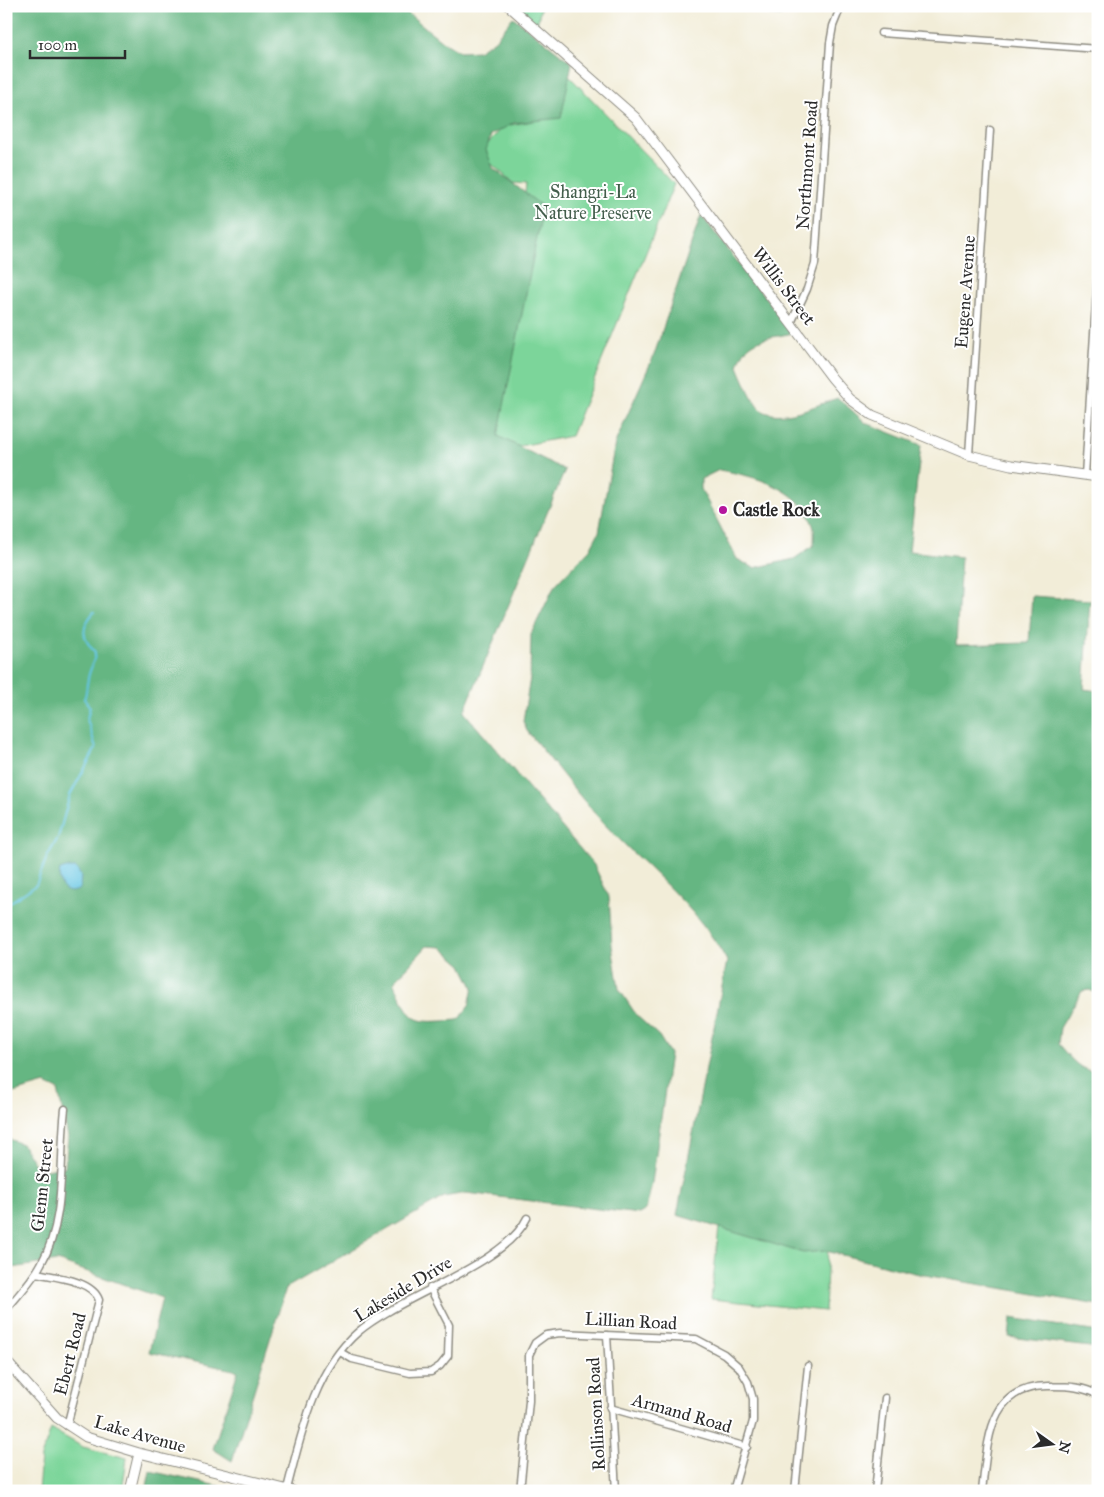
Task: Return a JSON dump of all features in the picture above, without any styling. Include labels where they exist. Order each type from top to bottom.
[{"type":"main road","name":"Willis Street","points":[[509,6],[636,118],[844,393],[865,411],[886,422],[969,455],[1011,466],[1098,477]]},
{"type":"main road","name":"Lake Avenue","points":[[6,1361],[48,1409],[67,1426],[96,1440],[139,1453],[290,1490]]},
{"type":"main road","points":[[130,1491],[139,1453]]},
{"type":"street","name":"Northmont Road","points":[[791,323],[807,290],[815,264],[830,43],[833,26],[841,6]]},
{"type":"street","points":[[881,33],[1098,49]]},
{"type":"street","name":"Eugene Avenue","points":[[969,455],[990,130]]},
{"type":"street","points":[[1085,475],[1098,271]]},
{"type":"street","name":"Glenn Street","points":[[6,1310],[36,1273],[50,1245],[56,1222],[65,1109]]},
{"type":"street","name":"Lakeside Drive","points":[[290,1490],[303,1427],[326,1374],[340,1352],[357,1333],[373,1320],[500,1250],[516,1236],[527,1218]]},
{"type":"street","name":"Ebert Road","points":[[36,1273],[89,1288],[97,1294],[99,1300],[67,1426]]},
{"type":"street","points":[[340,1352],[352,1360],[410,1373],[431,1372],[440,1366],[448,1356],[449,1325],[430,1288]]},
{"type":"street","name":"Lillian Road","points":[[520,1491],[529,1401],[529,1355],[535,1343],[546,1335],[560,1333],[696,1339],[724,1354],[739,1367],[748,1382],[753,1399],[753,1421],[733,1491]]},
{"type":"street","name":"Rollinson Road","points":[[607,1335],[616,1491]]},
{"type":"street","points":[[795,1491],[808,1366]]},
{"type":"street","points":[[982,1491],[990,1433],[997,1412],[1005,1402],[1023,1390],[1034,1387],[1079,1388],[1098,1395]]},
{"type":"street","points":[[874,1491],[885,1398]]},
{"type":"street","name":"Armand Road","points":[[610,1408],[747,1447]]},
{"type":"green space","name":"Shangri-La Nature Preserve","points":[[6,6],[522,220],[526,184],[513,183],[486,159],[485,147],[504,126],[533,121],[541,47],[674,184],[571,436],[494,451]]},
{"type":"green space","points":[[6,6],[399,6],[442,41],[460,52],[478,51],[495,40],[513,17],[572,63],[561,118],[514,123],[491,135],[486,150],[493,168],[543,207],[498,436],[565,470],[464,712],[594,865],[609,897],[612,946],[619,989],[637,1016],[659,1036],[670,1054],[652,1183],[646,1210],[639,1214],[466,1193],[444,1197],[286,1288],[232,1461],[213,1449],[238,1371],[149,1352],[162,1298],[57,1261],[6,1269],[6,1138],[22,1144],[39,1171],[65,1167],[68,1137],[58,1090],[45,1084],[6,1095]],"holes":[[[427,946],[441,947],[462,965],[473,987],[469,1006],[458,1020],[422,1021],[410,1014],[394,982]]]},
{"type":"green space","points":[[516,6],[541,6],[537,25]]},
{"type":"green space","points":[[769,6],[785,6],[781,16],[769,15]]},
{"type":"green space","points":[[701,215],[793,333],[766,338],[752,344],[746,349],[742,357],[738,366],[759,408],[767,413],[787,414],[838,398],[866,423],[921,445],[909,551],[961,557],[956,645],[1029,643],[1032,596],[1090,600],[1084,689],[1098,691],[1098,995],[1090,990],[1082,991],[1060,1028],[1058,1044],[1080,1066],[1092,1071],[1098,1071],[1098,1305],[919,1274],[826,1251],[803,1253],[677,1215],[727,961],[716,942],[688,907],[608,828],[527,731],[523,721],[530,678],[531,634],[555,585],[590,549],[599,532],[615,443],[654,355]],"holes":[[[719,470],[761,480],[787,492],[807,512],[813,525],[814,545],[794,559],[754,568],[737,559],[701,489],[701,479]]]},
{"type":"green space","points":[[762,844],[846,875],[825,1311],[711,1299]]},
{"type":"green space","points":[[1011,1318],[1098,1332],[1098,1348],[1009,1337]]},
{"type":"green space","points":[[51,1429],[83,1447],[127,1458],[122,1491],[38,1491],[41,1457]]},
{"type":"green space","points":[[150,1471],[222,1487],[220,1491],[146,1491]]},
{"type":"water","points":[[76,868],[81,876],[80,889],[70,892],[66,891],[61,885],[60,870]]},
{"type":"waterway","points":[[6,905],[36,885],[47,857],[58,838],[70,795],[96,748],[87,719],[90,707],[84,699],[95,652],[87,642],[84,632],[94,612]]},
{"type":"place","name":"Castle Rock","points":[[723,510]]}]
